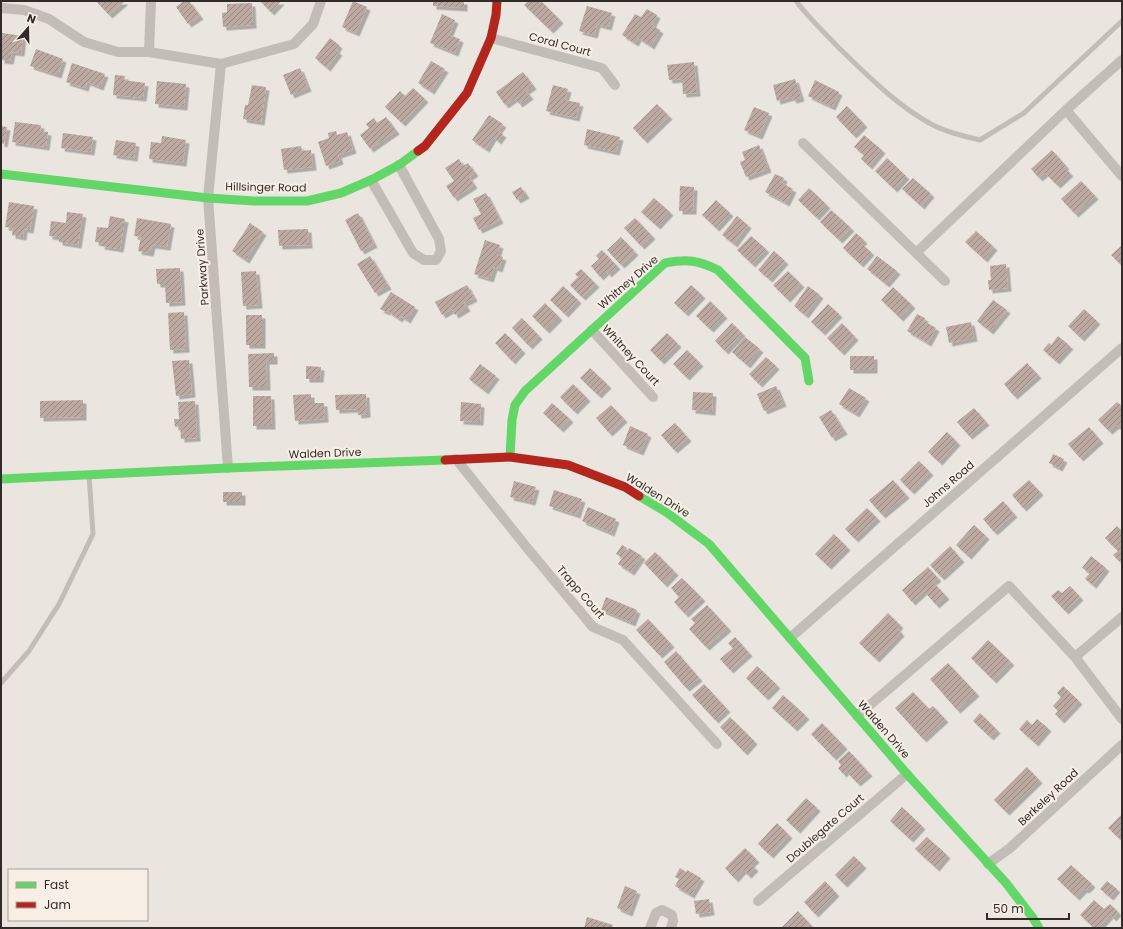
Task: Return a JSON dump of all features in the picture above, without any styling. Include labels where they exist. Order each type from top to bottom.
[{"type":"street","points":[[149,52],[151,1]]},
{"type":"street","points":[[1,8],[24,10],[49,19],[84,42],[118,52],[149,52],[221,64],[294,44],[313,24],[321,1]]},
{"type":"street","name":"Hillsinger Road","points":[[1,174],[208,198],[254,201],[307,201],[341,193],[371,180],[399,165],[425,146],[468,93],[491,38],[496,15],[497,1]]},
{"type":"street","name":"Coral Court","points":[[491,38],[602,68],[615,85]]},
{"type":"street","points":[[916,252],[1066,110],[1122,60]]},
{"type":"street","name":"Parkway Drive","points":[[221,64],[208,198],[228,468]]},
{"type":"street","points":[[1066,110],[1122,176]]},
{"type":"street","points":[[803,143],[945,281]]},
{"type":"street","points":[[371,180],[413,253],[424,260],[436,260],[441,251],[439,239],[399,165]]},
{"type":"street","name":"Whitney Drive","points":[[510,457],[512,420],[515,405],[525,391],[665,263],[684,259],[704,262],[718,270],[805,358],[809,381]]},
{"type":"street","name":"Whitney Court","points":[[592,330],[653,397]]},
{"type":"street","name":"Johns Road","points":[[790,638],[1122,348]]},
{"type":"street","name":"Walden Drive","points":[[1,478],[333,465],[456,458],[510,457],[568,465],[625,487],[666,512],[709,544],[907,774],[1006,883],[1042,928]]},
{"type":"street","name":"Trapp Court","points":[[456,458],[528,549],[593,627],[623,640],[717,744]]},
{"type":"street","points":[[857,716],[1009,586],[1075,657],[1122,719]]},
{"type":"street","points":[[1075,657],[1122,617]]},
{"type":"street","name":"Berkeley Road","points":[[988,864],[1010,848],[1122,745]]},
{"type":"street","name":"Doublegate Court","points":[[758,901],[907,774]]},
{"type":"street","points":[[650,928],[656,913],[662,910],[672,915],[673,921],[671,928]]},
{"type":"street","name":"Walden Drive","points":[[1033,918],[1039,928]]},
{"type":"lane","points":[[796,1],[805,13],[857,66],[902,105],[931,124],[956,135],[980,140],[1024,113],[1122,21]]},
{"type":"lane","points":[[1,683],[28,651],[59,604],[93,534],[89,474]]},
{"type":"building","points":[[96,1],[125,1],[109,15]]},
{"type":"building","points":[[184,1],[189,1],[200,16],[188,24],[176,7]]},
{"type":"building","points":[[260,1],[281,1],[271,12]]},
{"type":"building","points":[[353,1],[367,7],[356,33],[342,27]]},
{"type":"building","points":[[433,1],[464,1],[464,8],[433,6]]},
{"type":"building","points":[[528,1],[541,1],[560,20],[550,30],[524,5]]},
{"type":"building","points":[[252,3],[253,25],[223,27],[222,13],[227,12],[227,4]]},
{"type":"building","points":[[587,6],[612,13],[608,27],[597,24],[594,35],[579,31]]},
{"type":"building","points":[[647,9],[657,15],[652,25],[660,30],[651,46],[638,38],[635,43],[622,35],[635,14],[641,17]]},
{"type":"building","points":[[442,14],[455,20],[449,35],[460,39],[455,53],[430,43]]},
{"type":"building","points":[[2,33],[23,36],[21,53],[12,52],[10,61],[1,60]]},
{"type":"building","points":[[330,38],[339,45],[336,50],[339,52],[327,68],[315,58]]},
{"type":"building","points":[[36,49],[63,59],[58,75],[30,66]]},
{"type":"building","points":[[431,61],[445,69],[431,91],[418,83]]},
{"type":"building","points":[[694,62],[697,93],[683,94],[682,79],[669,80],[667,65]]},
{"type":"building","points":[[72,63],[105,74],[100,87],[87,82],[85,88],[66,82]]},
{"type":"building","points":[[300,68],[308,88],[291,95],[283,75]]},
{"type":"building","points":[[523,72],[533,86],[526,91],[530,96],[519,104],[515,98],[505,105],[496,92]]},
{"type":"building","points":[[115,75],[125,76],[124,80],[145,83],[143,98],[113,95]]},
{"type":"building","points":[[795,79],[801,98],[793,100],[792,97],[777,101],[773,85]]},
{"type":"building","points":[[815,80],[839,92],[832,107],[808,96]]},
{"type":"building","points":[[157,81],[186,84],[184,107],[155,104]]},
{"type":"building","points":[[252,85],[266,87],[261,122],[243,119],[245,105],[248,105]]},
{"type":"building","points":[[553,85],[568,89],[565,100],[580,103],[576,118],[546,111]]},
{"type":"building","points":[[413,88],[425,99],[402,123],[385,107],[400,91],[405,96]]},
{"type":"building","points":[[657,104],[669,116],[644,140],[633,128]]},
{"type":"building","points":[[847,106],[864,124],[853,135],[836,117]]},
{"type":"building","points":[[754,107],[769,113],[759,136],[744,130]]},
{"type":"building","points":[[489,115],[503,124],[498,131],[503,134],[498,141],[493,137],[486,149],[472,140]]},
{"type":"building","points":[[386,117],[396,131],[370,149],[360,135],[369,128],[366,124],[374,118],[377,123]]},
{"type":"building","points":[[15,122],[41,125],[40,131],[48,132],[46,147],[12,142]]},
{"type":"building","points":[[1,126],[7,127],[4,144],[1,143]]},
{"type":"building","points":[[587,129],[620,137],[616,152],[584,145]]},
{"type":"building","points":[[336,131],[337,135],[347,132],[353,150],[338,155],[340,161],[326,166],[318,142],[329,138],[328,133]]},
{"type":"building","points":[[63,133],[93,137],[91,152],[61,148]]},
{"type":"building","points":[[864,135],[882,150],[869,166],[861,159],[864,155],[854,147]]},
{"type":"building","points":[[162,136],[186,140],[183,163],[149,159],[151,142],[161,143]]},
{"type":"building","points":[[116,140],[136,143],[134,158],[113,155]]},
{"type":"building","points":[[759,145],[768,169],[746,177],[740,162],[745,160],[742,152]]},
{"type":"building","points":[[301,146],[302,151],[311,150],[313,167],[284,170],[281,149]]},
{"type":"building","points":[[1052,150],[1070,173],[1057,185],[1045,173],[1039,178],[1031,169]]},
{"type":"building","points":[[887,158],[906,176],[894,189],[875,171]]},
{"type":"building","points":[[459,159],[463,166],[468,163],[475,173],[469,177],[474,185],[454,198],[446,186],[454,181],[445,168]]},
{"type":"building","points":[[775,174],[784,178],[782,183],[793,189],[786,203],[765,192]]},
{"type":"building","points":[[913,178],[931,194],[921,206],[902,189]]},
{"type":"building","points":[[1081,181],[1095,196],[1075,214],[1061,199]]},
{"type":"building","points":[[680,186],[694,187],[693,211],[679,211]]},
{"type":"building","points":[[521,187],[526,195],[517,200],[512,192]]},
{"type":"building","points":[[809,188],[827,205],[816,217],[798,200]]},
{"type":"building","points":[[486,193],[500,220],[479,230],[473,218],[481,214],[473,199]]},
{"type":"building","points":[[654,198],[670,212],[657,226],[641,212]]},
{"type":"building","points":[[716,200],[730,213],[716,228],[702,215]]},
{"type":"building","points":[[9,202],[34,206],[30,230],[24,229],[23,237],[12,235],[13,228],[5,227]]},
{"type":"building","points":[[831,210],[851,228],[839,240],[820,222]]},
{"type":"building","points":[[67,212],[83,214],[78,245],[59,242],[59,237],[49,236],[51,221],[66,223]]},
{"type":"building","points":[[358,213],[374,244],[361,251],[345,220]]},
{"type":"building","points":[[110,216],[125,219],[120,249],[101,246],[102,243],[95,242],[97,227],[108,228]]},
{"type":"building","points":[[737,216],[748,225],[734,244],[722,235]]},
{"type":"building","points":[[137,218],[171,224],[167,247],[152,245],[150,253],[138,251],[141,237],[134,236]]},
{"type":"building","points":[[635,218],[652,236],[641,246],[624,228]]},
{"type":"building","points":[[250,223],[263,232],[246,260],[232,251]]},
{"type":"building","points":[[308,229],[309,245],[279,246],[278,230]]},
{"type":"building","points":[[976,231],[994,247],[984,259],[965,242]]},
{"type":"building","points":[[856,233],[864,240],[861,243],[871,252],[860,264],[843,248]]},
{"type":"building","points":[[751,236],[766,249],[752,264],[737,250]]},
{"type":"building","points":[[621,237],[635,252],[621,265],[607,250]]},
{"type":"building","points":[[485,240],[500,245],[497,255],[503,257],[499,269],[494,267],[490,279],[474,274]]},
{"type":"building","points":[[1122,245],[1122,266],[1111,255]]},
{"type":"building","points":[[602,250],[617,266],[608,274],[606,271],[600,277],[591,266],[599,259],[596,256]]},
{"type":"building","points":[[774,251],[785,261],[769,279],[758,270]]},
{"type":"building","points":[[370,256],[388,286],[375,293],[357,264]]},
{"type":"building","points":[[877,256],[897,271],[886,284],[867,269]]},
{"type":"building","points":[[1006,264],[1008,288],[989,290],[988,280],[991,280],[990,266]]},
{"type":"building","points":[[180,268],[182,302],[166,303],[165,284],[157,284],[156,269]]},
{"type":"building","points":[[581,269],[596,284],[582,297],[570,285],[578,277],[575,274]]},
{"type":"building","points":[[256,271],[259,305],[243,306],[241,272]]},
{"type":"building","points":[[788,271],[801,284],[787,299],[773,285]]},
{"type":"building","points":[[467,285],[474,298],[464,303],[467,308],[455,315],[452,309],[442,315],[435,302]]},
{"type":"building","points":[[691,285],[702,295],[685,313],[674,303]]},
{"type":"building","points":[[563,286],[578,300],[565,314],[550,300]]},
{"type":"building","points":[[808,286],[820,295],[805,315],[794,306]]},
{"type":"building","points":[[893,287],[912,305],[900,318],[881,300]]},
{"type":"building","points":[[391,292],[415,307],[407,320],[401,316],[399,319],[387,311],[386,312],[380,309]]},
{"type":"building","points":[[993,300],[1007,310],[990,331],[977,321]]},
{"type":"building","points":[[710,301],[724,315],[710,329],[696,316]]},
{"type":"building","points":[[545,303],[559,317],[546,330],[532,316]]},
{"type":"building","points":[[828,304],[839,314],[822,332],[811,322]]},
{"type":"building","points":[[1084,309],[1097,321],[1081,338],[1068,326]]},
{"type":"building","points":[[184,312],[186,349],[170,350],[168,313]]},
{"type":"building","points":[[917,314],[925,318],[924,321],[936,328],[928,343],[907,331]]},
{"type":"building","points":[[246,315],[262,315],[262,345],[246,345]]},
{"type":"building","points":[[522,318],[539,336],[529,346],[512,328]]},
{"type":"building","points":[[971,322],[974,338],[949,343],[946,327]]},
{"type":"building","points":[[732,323],[742,333],[725,351],[715,341]]},
{"type":"building","points":[[842,323],[855,337],[841,352],[827,338]]},
{"type":"building","points":[[505,333],[522,350],[512,361],[495,343]]},
{"type":"building","points":[[667,333],[678,344],[661,361],[650,350]]},
{"type":"building","points":[[1058,336],[1070,346],[1056,361],[1043,350],[1049,343],[1051,345]]},
{"type":"building","points":[[745,337],[760,349],[747,365],[732,352]]},
{"type":"building","points":[[687,350],[700,363],[686,377],[673,364]]},
{"type":"building","points":[[274,353],[274,361],[266,361],[267,387],[249,387],[248,354]]},
{"type":"building","points":[[850,356],[874,356],[874,370],[850,370]]},
{"type":"building","points":[[766,357],[776,366],[759,384],[749,374]]},
{"type":"building","points":[[189,360],[192,394],[176,396],[172,361]]},
{"type":"building","points":[[1027,363],[1038,375],[1014,396],[1004,384]]},
{"type":"building","points":[[480,364],[496,376],[485,391],[469,379]]},
{"type":"building","points":[[306,366],[321,367],[320,379],[306,379]]},
{"type":"building","points":[[590,368],[608,385],[598,395],[580,378]]},
{"type":"building","points":[[573,384],[587,398],[574,411],[560,397]]},
{"type":"building","points":[[776,386],[783,403],[764,411],[757,394]]},
{"type":"building","points":[[849,388],[866,398],[856,414],[839,404]]},
{"type":"building","points":[[693,392],[713,393],[712,412],[692,410]]},
{"type":"building","points":[[311,394],[311,403],[324,403],[325,419],[295,421],[293,395]]},
{"type":"building","points":[[366,394],[367,414],[358,415],[357,409],[336,410],[335,395]]},
{"type":"building","points":[[253,396],[271,396],[272,426],[253,426]]},
{"type":"building","points":[[83,400],[83,417],[40,418],[40,401]]},
{"type":"building","points":[[195,401],[197,438],[181,439],[180,426],[175,427],[174,419],[179,419],[178,402]]},
{"type":"building","points":[[461,402],[481,404],[480,422],[460,421]]},
{"type":"building","points":[[1117,402],[1122,406],[1122,427],[1120,429],[1116,425],[1109,431],[1098,420]]},
{"type":"building","points":[[552,403],[570,419],[560,429],[543,413]]},
{"type":"building","points":[[611,405],[624,419],[609,433],[596,418]]},
{"type":"building","points":[[974,408],[986,422],[969,436],[957,422]]},
{"type":"building","points":[[831,410],[844,431],[832,438],[819,417]]},
{"type":"building","points":[[675,423],[688,438],[674,450],[661,435]]},
{"type":"building","points":[[630,426],[648,434],[640,452],[623,445]]},
{"type":"building","points":[[1089,427],[1100,440],[1080,458],[1068,444]]},
{"type":"building","points":[[947,432],[957,442],[939,462],[928,452]]},
{"type":"building","points":[[1053,454],[1064,459],[1059,468],[1049,463]]},
{"type":"building","points":[[919,461],[930,472],[911,491],[900,480]]},
{"type":"building","points":[[893,480],[906,495],[882,515],[869,500]]},
{"type":"building","points":[[1029,480],[1040,492],[1023,508],[1012,495]]},
{"type":"building","points":[[514,481],[536,487],[532,502],[510,497]]},
{"type":"building","points":[[554,490],[582,499],[577,515],[549,506]]},
{"type":"building","points":[[223,492],[242,492],[242,502],[223,502]]},
{"type":"building","points":[[1003,501],[1014,514],[994,532],[983,519]]},
{"type":"building","points":[[588,507],[616,519],[611,533],[582,521]]},
{"type":"building","points":[[867,508],[877,518],[855,539],[845,529]]},
{"type":"building","points":[[974,525],[986,536],[968,556],[956,545]]},
{"type":"building","points":[[1117,526],[1122,531],[1122,559],[1120,562],[1113,555],[1118,551],[1105,538]]},
{"type":"building","points":[[834,534],[847,547],[828,566],[815,554]]},
{"type":"building","points":[[622,545],[627,548],[621,557],[616,554]]},
{"type":"building","points":[[950,546],[961,559],[941,577],[930,565]]},
{"type":"building","points":[[629,548],[642,556],[631,572],[618,564]]},
{"type":"building","points":[[655,552],[675,572],[664,584],[644,563]]},
{"type":"building","points":[[1091,556],[1106,568],[1093,585],[1085,579],[1090,573],[1082,568]]},
{"type":"building","points":[[928,567],[938,578],[933,582],[946,596],[936,605],[924,591],[912,602],[902,590]]},
{"type":"building","points":[[682,578],[702,598],[685,614],[674,602],[679,597],[671,588]]},
{"type":"building","points":[[1070,586],[1080,597],[1065,611],[1051,596],[1058,590],[1062,593]]},
{"type":"building","points":[[606,597],[637,610],[632,623],[601,610]]},
{"type":"building","points":[[707,605],[728,628],[706,647],[689,629],[695,623],[691,619]]},
{"type":"building","points":[[888,613],[900,625],[897,628],[901,633],[876,659],[859,643]]},
{"type":"building","points":[[648,619],[671,644],[659,655],[636,630]]},
{"type":"building","points":[[735,637],[749,653],[730,670],[720,659],[733,648],[728,643]]},
{"type":"building","points":[[988,640],[1011,662],[993,680],[971,658]]},
{"type":"building","points":[[676,651],[699,678],[686,688],[664,662]]},
{"type":"building","points":[[948,663],[976,693],[957,710],[930,679]]},
{"type":"building","points":[[757,666],[777,685],[765,697],[746,678]]},
{"type":"building","points":[[704,684],[727,709],[715,720],[692,695]]},
{"type":"building","points":[[1063,686],[1079,701],[1061,720],[1055,714],[1058,711],[1053,706],[1061,697],[1057,693]]},
{"type":"building","points":[[913,692],[929,709],[933,706],[945,719],[923,739],[895,708]]},
{"type":"building","points":[[783,695],[806,716],[794,728],[772,708]]},
{"type":"building","points":[[980,713],[997,730],[990,737],[973,721]]},
{"type":"building","points":[[730,717],[754,741],[744,752],[720,727]]},
{"type":"building","points":[[1037,719],[1048,728],[1035,743],[1019,729],[1027,720],[1032,725]]},
{"type":"building","points":[[822,723],[844,746],[833,757],[811,734]]},
{"type":"building","points":[[849,751],[869,773],[857,783],[846,771],[843,774],[838,768],[841,765],[838,761]]},
{"type":"building","points":[[1027,767],[1039,780],[1006,812],[994,800]]},
{"type":"building","points":[[806,798],[817,808],[797,830],[786,820]]},
{"type":"building","points":[[902,807],[922,826],[910,839],[890,821]]},
{"type":"building","points":[[1122,814],[1122,840],[1121,840],[1108,828]]},
{"type":"building","points":[[777,823],[789,835],[770,855],[758,844]]},
{"type":"building","points":[[927,837],[947,855],[936,868],[915,849]]},
{"type":"building","points":[[745,848],[756,859],[751,864],[755,868],[748,875],[743,870],[735,879],[725,868]]},
{"type":"building","points":[[854,856],[863,865],[844,884],[835,875]]},
{"type":"building","points":[[1071,865],[1092,884],[1076,897],[1057,879]]},
{"type":"building","points":[[680,868],[686,872],[687,870],[701,878],[691,895],[675,886],[679,879],[675,877]]},
{"type":"building","points":[[825,881],[836,893],[815,914],[804,902]]},
{"type":"building","points":[[1107,881],[1117,889],[1110,897],[1100,889]]},
{"type":"building","points":[[625,886],[637,891],[629,913],[617,908]]},
{"type":"building","points":[[709,899],[711,912],[696,914],[694,901]]},
{"type":"building","points":[[1094,900],[1104,909],[1110,904],[1118,912],[1113,918],[1110,915],[1098,928],[1094,928],[1080,915]]},
{"type":"building","points":[[798,911],[810,924],[805,928],[782,928],[782,927]]},
{"type":"building","points":[[587,917],[613,925],[612,928],[584,928]]},
{"type":"traffic: fast","points":[[1,174],[208,198],[254,201],[307,201],[341,193],[371,180],[399,165],[418,151]]},
{"type":"traffic: fast","points":[[510,457],[512,420],[515,405],[525,391],[665,263],[692,261],[718,270],[805,358],[809,381]]},
{"type":"traffic: fast","points":[[1,479],[228,468],[445,460]]},
{"type":"traffic: fast","points":[[639,496],[666,512],[709,544],[907,774],[1006,883],[1039,928]]},
{"type":"traffic: jam","points":[[418,151],[425,146],[467,93],[491,38],[496,15],[497,1]]},
{"type":"traffic: jam","points":[[445,460],[510,457],[568,465],[625,487],[639,496]]}]
